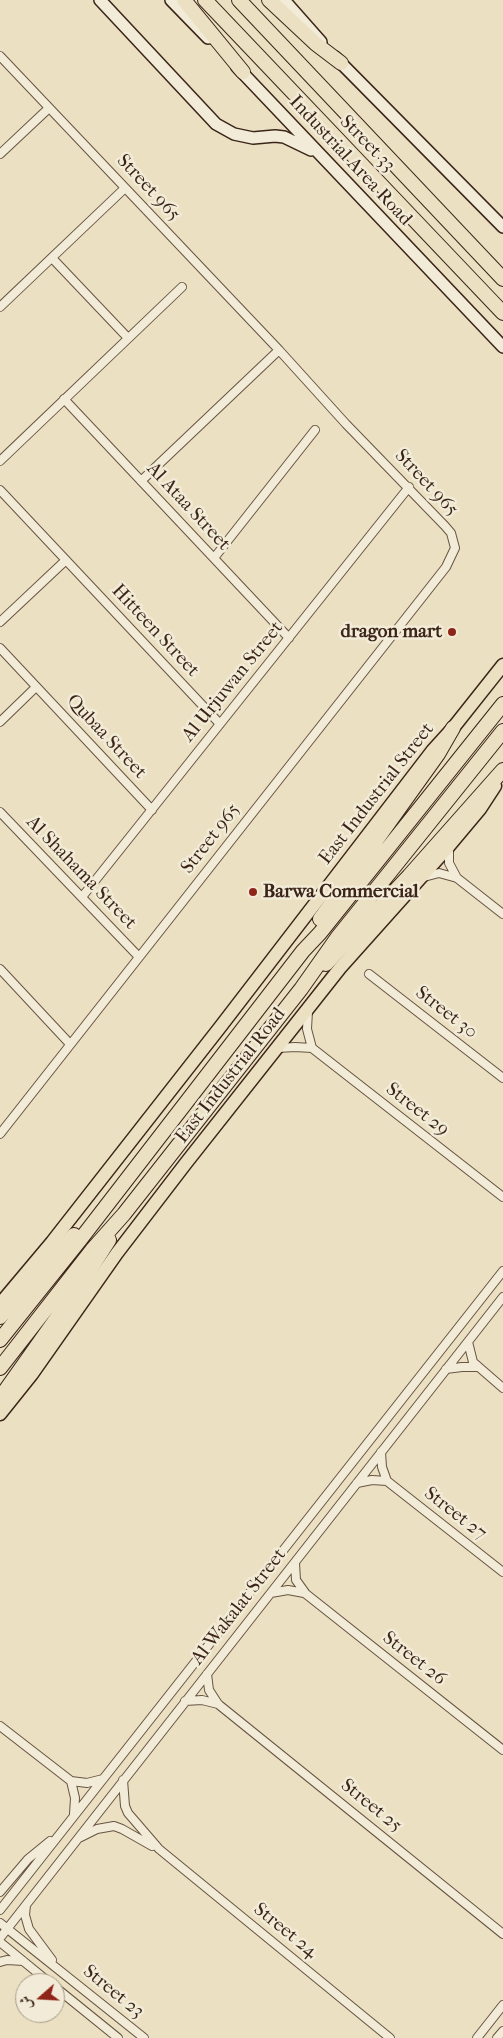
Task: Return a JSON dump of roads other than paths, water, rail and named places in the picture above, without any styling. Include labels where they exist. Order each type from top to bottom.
[{"type":"highway","points":[[184,0],[243,72]]},
{"type":"highway","name":"Street 33","points":[[205,0],[503,313]]},
{"type":"highway","name":"Street 33","points":[[239,0],[503,279]]},
{"type":"highway","points":[[269,0],[316,44],[341,63]]},
{"type":"highway","name":"East Industrial Road","points":[[0,1340],[80,1240],[303,951],[320,933],[503,704]]},
{"type":"highway","points":[[303,951],[314,928],[438,754],[453,728]]},
{"type":"highway","name":"East Industrial Road","points":[[0,1368],[301,989],[337,938],[503,731]]},
{"type":"highway","points":[[301,989],[347,944],[503,771]]},
{"type":"highway","points":[[0,1317],[68,1241],[108,1202]]},
{"type":"highway","points":[[0,1398],[83,1282],[124,1214]]},
{"type":"main road","points":[[453,728],[503,665]]},
{"type":"main road","name":"East Industrial Street","points":[[221,1026],[433,750],[453,728]]},
{"type":"main road","name":"East Industrial Road","points":[[0,1414],[32,1374],[117,1253],[168,1185],[340,968],[480,809],[503,771]]},
{"type":"main road","name":"East Industrial Road","points":[[0,1304],[52,1242],[221,1026]]},
{"type":"street","points":[[100,0],[216,124],[234,134],[243,136],[253,138],[275,136],[292,140],[321,156]]},
{"type":"street","name":"Industrial Area Road","points":[[171,0],[243,72],[503,347]]},
{"type":"street","points":[[284,0],[341,63],[503,227]]},
{"type":"street","name":"Street 965","points":[[0,56],[279,350],[346,424],[409,487],[451,533],[455,548],[450,561],[0,1134]]},
{"type":"street","points":[[0,154],[49,108]]},
{"type":"street","points":[[0,307],[125,188]]},
{"type":"street","points":[[52,258],[128,338]]},
{"type":"street","points":[[0,461],[182,287]]},
{"type":"street","points":[[142,481],[279,350]]},
{"type":"street","name":"Al Ataa Street","points":[[64,399],[289,638]]},
{"type":"street","points":[[214,558],[315,430]]},
{"type":"street","name":"Al Urjuwan Street","points":[[82,897],[409,487]]},
{"type":"street","name":"Hitteen Street","points":[[0,490],[220,724]]},
{"type":"street","points":[[0,622],[66,560]]},
{"type":"street","name":"Qubaa Street","points":[[0,648],[152,810]]},
{"type":"street","points":[[0,722],[36,687]]},
{"type":"street","name":"Al Shahama Street","points":[[0,812],[139,957]]},
{"type":"street","points":[[449,846],[449,863],[457,878]]},
{"type":"street","points":[[421,878],[439,873],[457,878],[503,914]]},
{"type":"street","points":[[0,969],[70,1044]]},
{"type":"street","name":"Street 30","points":[[369,974],[503,1078]]},
{"type":"street","points":[[278,1048],[295,1046],[312,1048],[306,1029],[308,1008]]},
{"type":"street","name":"Street 29","points":[[312,1048],[503,1197]]},
{"type":"street","name":"Al Wakalat Street","points":[[0,1910],[503,1271]]},
{"type":"street","name":"Al Wakalat Street","points":[[0,1938],[503,1297]]},
{"type":"street","points":[[468,1342],[470,1356],[478,1367],[503,1388]]},
{"type":"street","points":[[446,1369],[478,1367]]},
{"type":"street","points":[[357,1483],[372,1480],[387,1481],[382,1467],[381,1452]]},
{"type":"street","name":"Street 27","points":[[387,1481],[503,1572]]},
{"type":"street","name":"Street 26","points":[[295,1562],[296,1580],[306,1594],[503,1750]]},
{"type":"street","points":[[270,1594],[288,1590],[306,1594]]},
{"type":"street","name":"Street 25","points":[[206,1674],[209,1690],[218,1704],[503,1934]]},
{"type":"street","points":[[185,1701],[202,1700],[218,1704]]},
{"type":"street","points":[[0,1726],[71,1782],[87,1783],[103,1780]]},
{"type":"street","name":"Street 24","points":[[124,1780],[125,1806],[128,1813],[158,1849],[390,2038]]},
{"type":"street","points":[[71,1782],[75,1798],[74,1815]]},
{"type":"street","name":"Street 24","points":[[77,1839],[97,1829],[114,1826],[158,1849]]},
{"type":"street","points":[[0,1892],[28,1859],[62,1830]]},
{"type":"street","name":"Street 23","points":[[26,1903],[29,1929],[61,1971]]},
{"type":"street","name":"Street 23","points":[[0,1923],[144,2038]]},
{"type":"street","name":"Street 23","points":[[0,1942],[38,1973]]},
{"type":"street","points":[[0,1962],[7,1960],[24,1962]]},
{"type":"street","name":"Street 23","points":[[65,1995],[118,2038]]},
{"type":"street","points":[[477,2038],[503,2005]]},
{"type":"street","points":[[497,2038],[503,2030]]},
{"type":"place","name":"dragon mart","points":[[452,632]]},
{"type":"place","name":"Barwa Commercial","points":[[253,892]]}]
